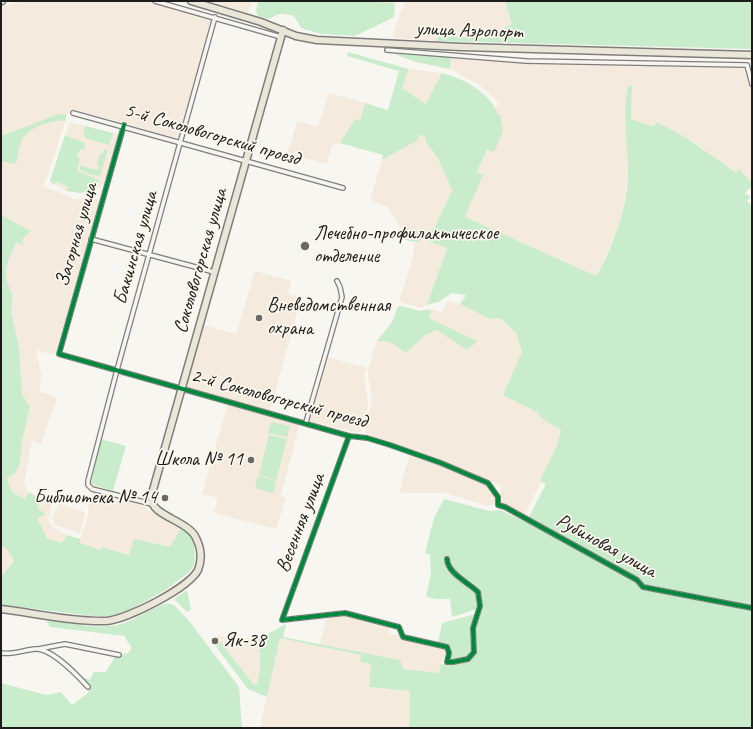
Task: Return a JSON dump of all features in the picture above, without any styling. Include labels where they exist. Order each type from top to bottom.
[{"type":"main road","name":"улица Аэропорт","points":[[191,1],[262,22],[296,36],[317,40],[468,48],[752,55]]},
{"type":"main road","name":"Соколовогорская улица","points":[[152,502],[214,272],[283,30]]},
{"type":"main road","points":[[1,609],[94,620],[114,620],[134,613],[172,592],[197,571],[200,562],[200,549],[195,536],[189,528],[159,511],[152,502]]},
{"type":"street","points":[[155,1],[281,37]]},
{"type":"street","name":"Бакинская улица","points":[[152,502],[90,487],[88,481],[117,370],[215,17]]},
{"type":"street","points":[[387,50],[526,61],[747,65],[752,84]]},
{"type":"street","name":"5-й Соколовогорский проезд","points":[[73,112],[124,125],[343,188]]},
{"type":"street","name":"Загорная улица","points":[[59,354],[124,125]]},
{"type":"street","points":[[91,239],[214,272]]},
{"type":"street","points":[[306,422],[342,297],[340,286],[337,281]]},
{"type":"street","name":"2-й Соколовогорский проезд","points":[[59,354],[306,422],[349,436],[367,438],[390,445],[441,463],[488,483],[498,497],[498,505]]},
{"type":"street","name":"Весенняя улица","points":[[349,436],[328,497],[311,535],[282,620],[345,613],[399,627],[403,637],[448,647],[449,653],[447,662],[468,659],[474,652],[473,628],[480,606],[478,592],[448,568],[447,559]]},
{"type":"street","name":"Рубиновая улица","points":[[498,505],[505,507],[637,580],[643,587],[752,608]]},
{"type":"street","points":[[1,653],[65,644],[119,655]]},
{"type":"street","points":[[38,649],[54,655],[88,687]]},
{"type":"shaded area","points":[[26,1],[149,1],[207,17],[212,23],[179,137],[176,138],[73,109],[67,115],[43,186],[77,200],[87,196],[100,200],[55,355],[36,350],[41,373],[40,392],[57,397],[41,444],[32,441],[24,483],[29,492],[26,499],[12,492],[7,477],[20,463],[22,441],[30,407],[22,394],[19,348],[11,311],[13,295],[5,283],[4,273],[16,242],[31,231],[1,215],[1,6]]},
{"type":"shaded area","points":[[208,1],[252,1],[248,13]]},
{"type":"shaded area","points":[[405,1],[505,1],[512,24],[483,38],[438,36],[437,41],[395,38],[392,36]]},
{"type":"shaded area","points":[[451,56],[527,63],[649,64],[688,67],[752,62],[752,183],[739,170],[736,174],[694,142],[631,119],[632,86],[626,124],[628,176],[624,201],[618,229],[596,276],[465,217],[482,176],[477,173],[488,150],[494,152],[500,114],[498,115],[495,106],[501,104],[481,86],[450,69]]},
{"type":"shaded area","points":[[409,69],[442,73],[427,104],[402,88]]},
{"type":"shaded area","points":[[329,93],[365,103],[360,120],[355,119],[340,143],[332,146],[327,164],[288,153],[297,121],[318,127]]},
{"type":"shaded area","points":[[70,122],[120,135],[105,183],[96,189],[80,193],[66,191],[50,181]]},
{"type":"shaded area","points":[[419,135],[426,136],[425,141],[438,158],[452,190],[434,229],[420,232],[400,227],[387,206],[382,206],[370,199],[382,160],[418,140]]},
{"type":"shaded area","points":[[424,239],[447,247],[427,305],[420,308],[401,302],[400,298],[413,258],[415,242]]},
{"type":"shaded area","points":[[255,271],[291,281],[288,294],[301,298],[270,411],[188,388],[185,384],[203,325],[236,334]]},
{"type":"shaded area","points":[[447,301],[460,304],[490,319],[500,318],[516,333],[522,353],[503,395],[537,412],[541,418],[562,429],[557,446],[541,478],[541,482],[526,513],[524,514],[501,503],[500,494],[502,486],[442,460],[365,433],[372,398],[368,374],[373,350],[377,341],[388,341],[406,353],[425,335],[437,330],[445,335],[477,341],[429,318],[431,309],[443,312]]},
{"type":"shaded area","points":[[327,357],[367,368],[364,375],[368,404],[361,431],[358,433],[309,421]]},
{"type":"shaded area","name":"Школа № 11","points":[[228,403],[300,423],[281,496],[286,498],[276,529],[214,513],[218,498],[202,494]]},
{"type":"shaded area","points":[[409,456],[440,465],[486,485],[495,495],[495,504],[487,506],[446,493],[399,493]]},
{"type":"shaded area","points":[[95,492],[141,504],[148,510],[181,528],[170,547],[129,555],[103,547],[101,550],[79,543],[89,513],[88,507],[92,493]]},
{"type":"shaded area","points":[[41,499],[52,503],[48,520],[54,528],[67,535],[62,543],[48,539],[37,518],[45,515],[38,508]]},
{"type":"shaded area","points":[[59,504],[85,512],[80,533],[55,525],[52,518]]},
{"type":"shaded area","points":[[1,545],[8,550],[14,561],[1,577]]},
{"type":"shaded area","points":[[348,615],[353,618],[389,627],[389,633],[446,650],[439,673],[403,669],[400,660],[320,645],[326,619]]},
{"type":"shaded area","points":[[216,636],[258,639],[260,675],[259,682],[256,685],[253,684]]},
{"type":"shaded area","points":[[280,638],[361,655],[371,664],[369,687],[410,691],[409,728],[260,728]]},
{"type":"green space","points":[[258,1],[356,1],[395,3],[394,17],[355,36],[322,34],[307,30],[301,28],[294,16],[286,14],[279,14],[270,19],[258,16],[256,11]]},
{"type":"green space","points":[[505,1],[752,1],[752,49],[437,41],[438,36],[483,38],[512,24]]},
{"type":"green space","points":[[348,52],[409,69],[402,88],[426,104],[442,73],[459,79],[483,93],[494,107],[498,115],[500,114],[503,131],[494,152],[487,150],[477,172],[483,175],[465,217],[596,276],[613,241],[625,200],[628,174],[625,108],[628,86],[632,86],[631,119],[654,127],[656,122],[667,127],[697,145],[736,173],[739,169],[752,183],[752,190],[750,188],[745,193],[750,197],[747,201],[752,206],[752,728],[409,728],[410,691],[369,687],[371,664],[360,662],[361,655],[280,638],[267,697],[248,689],[211,640],[212,637],[216,636],[253,684],[256,685],[260,669],[258,637],[264,636],[286,624],[283,637],[400,660],[403,669],[439,673],[441,664],[454,664],[467,660],[473,655],[474,629],[481,611],[477,609],[452,617],[450,599],[435,599],[426,596],[431,574],[430,555],[425,553],[434,518],[444,499],[489,511],[500,510],[523,521],[530,515],[546,484],[541,482],[541,478],[557,446],[561,430],[541,418],[537,412],[503,395],[522,352],[516,333],[500,318],[490,319],[460,304],[466,295],[452,293],[438,302],[427,305],[447,248],[424,239],[415,242],[399,238],[402,228],[420,232],[434,229],[452,190],[438,158],[425,141],[425,136],[419,135],[418,140],[382,160],[383,155],[340,143],[355,119],[360,120],[365,103],[388,110],[399,71],[347,56]]},
{"type":"green space","points":[[393,52],[451,56],[450,69],[416,62],[394,54]]},
{"type":"green space","points":[[59,114],[67,115],[65,121],[54,121],[40,125],[25,136],[20,146],[16,164],[1,161],[1,136]]},
{"type":"green space","points":[[85,126],[113,133],[109,145],[87,139],[83,134]]},
{"type":"green space","points":[[65,135],[85,143],[84,150],[80,149],[77,157],[80,158],[77,171],[99,180],[96,189],[80,193],[66,191],[68,187],[56,181],[54,185],[50,181]]},
{"type":"green space","points":[[104,149],[108,150],[100,176],[85,173],[80,169],[80,166],[98,170],[99,166],[97,165],[100,153],[103,154]]},
{"type":"green space","points":[[1,215],[31,231],[23,238],[23,245],[16,242],[6,269],[7,281],[13,295],[11,311],[19,348],[22,394],[30,407],[22,441],[20,463],[15,473],[7,478],[12,492],[25,499],[29,492],[41,499],[38,508],[46,515],[37,518],[47,538],[61,543],[67,535],[80,539],[80,543],[101,550],[102,547],[129,555],[134,539],[170,547],[181,528],[191,537],[194,544],[195,560],[193,567],[188,573],[167,589],[128,611],[114,616],[94,616],[1,605],[1,577],[14,561],[8,550],[1,545]]},
{"type":"green space","points":[[398,306],[420,311],[431,309],[429,318],[477,341],[467,350],[437,330],[425,335],[406,353],[388,341],[377,341],[392,322]]},
{"type":"green space","points":[[271,422],[290,426],[287,437],[268,433]]},
{"type":"green space","points":[[269,435],[287,439],[276,480],[259,475]]},
{"type":"green space","points":[[101,439],[126,446],[113,491],[91,484]]},
{"type":"green space","points":[[258,476],[276,481],[273,493],[255,488]]},
{"type":"green space","points":[[187,590],[191,610],[187,612],[174,599]]},
{"type":"green space","points":[[167,603],[174,605],[189,621],[239,687],[242,728],[1,728],[1,683],[46,695],[61,692],[72,705],[88,693],[90,685],[80,676],[90,680],[94,672],[106,672],[115,657],[128,653],[132,648],[124,636],[50,627],[45,619],[85,626],[116,625],[130,621],[156,607]]},
{"type":"green space","points":[[476,614],[472,628],[472,651],[470,655],[467,658],[451,661],[449,659],[451,647],[438,644],[442,623]]},
{"type":"cycle path","points":[[124,125],[59,354],[349,436],[367,438],[441,463],[488,483],[498,497],[498,505],[505,507],[637,580],[643,587],[752,608]]},
{"type":"cycle path","points":[[349,436],[282,620],[345,613],[399,627],[403,637],[447,647],[449,653],[447,662],[468,659],[474,652],[473,628],[480,606],[478,592],[451,569],[447,559]]},
{"type":"place","name":"Лечебно-профилактическое отделение","points":[[305,246]]},
{"type":"place","name":"Вневедомственная охрана","points":[[259,318]]},
{"type":"place","name":"Школа № 11","points":[[251,460]]},
{"type":"place","name":"Библиотека № 14","points":[[165,498]]},
{"type":"place","name":"Як-38","points":[[215,641]]}]
